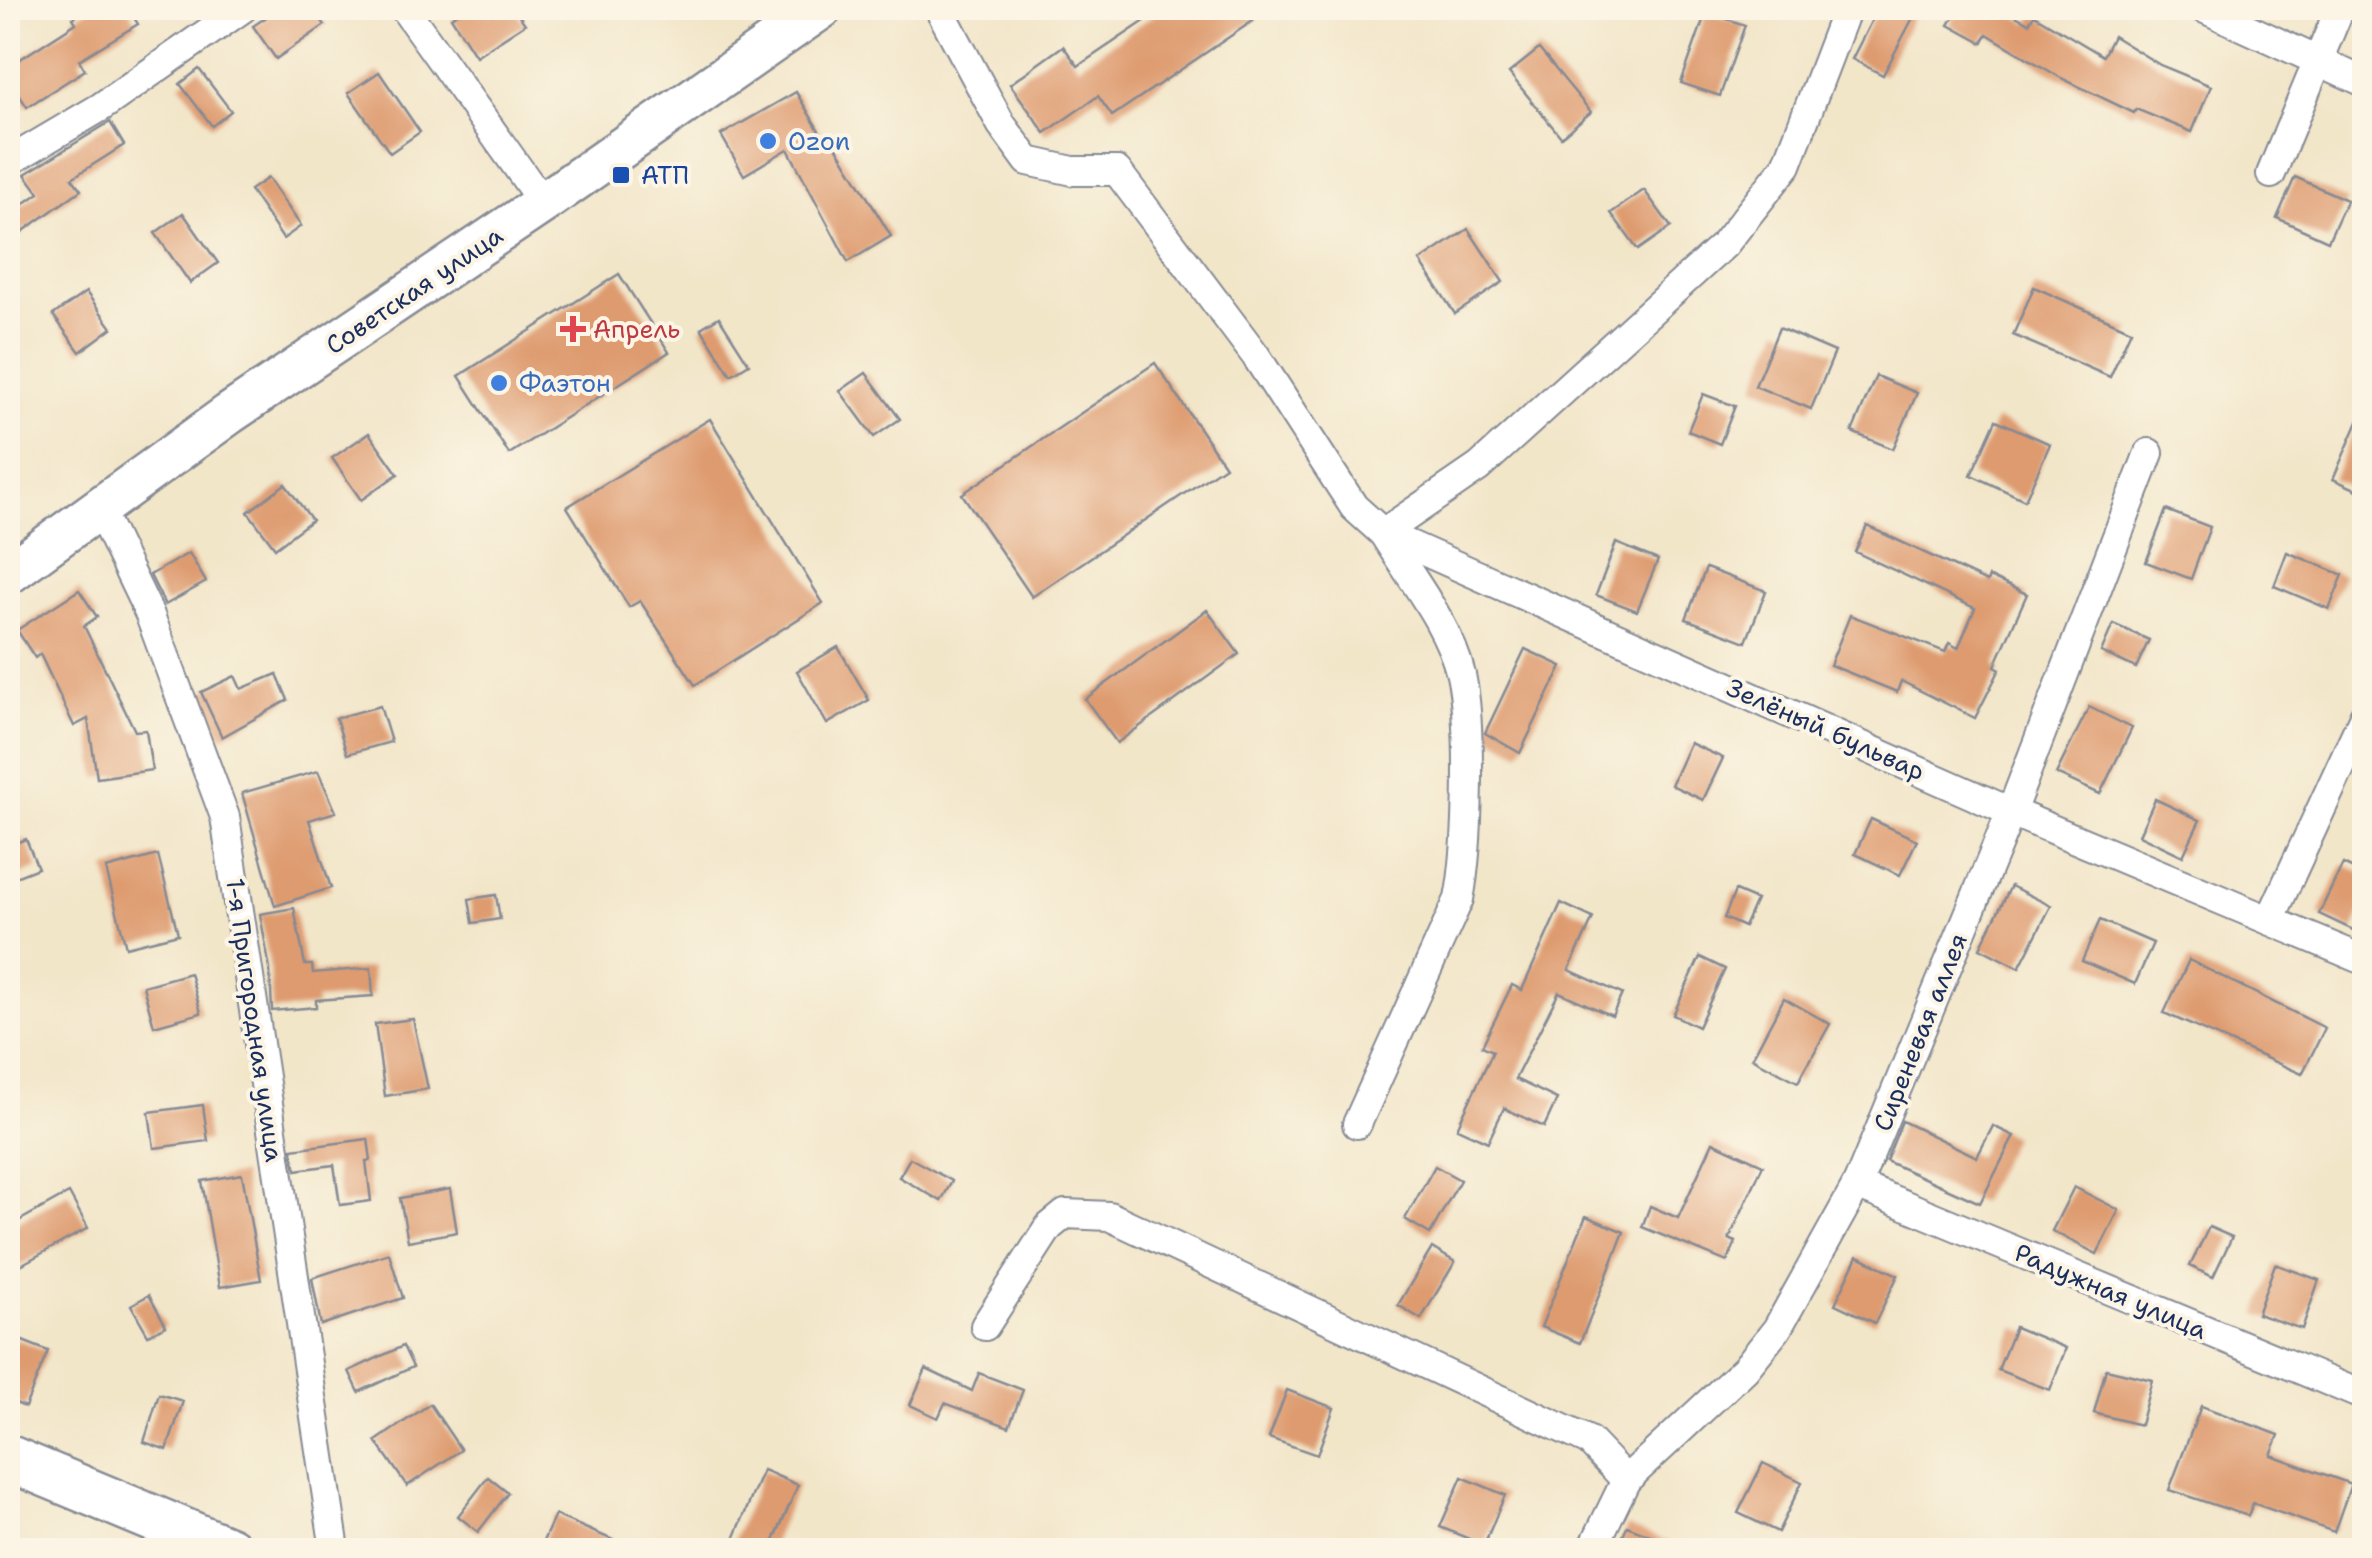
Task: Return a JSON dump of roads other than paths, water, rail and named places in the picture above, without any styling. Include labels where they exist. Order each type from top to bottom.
[{"type":"main road","points":[[8,1458],[224,1550]]},
{"type":"street","points":[[8,160],[101,106],[243,8]]},
{"type":"street","points":[[404,8],[543,203]]},
{"type":"street","name":"Советская улица","points":[[12,561],[100,510],[229,414],[543,203],[822,8]]},
{"type":"street","points":[[938,8],[1001,124],[1028,161],[1073,172],[1117,172],[1256,356],[1354,507],[1383,533],[1446,636],[1461,674],[1466,714],[1464,872],[1459,900],[1357,1124]]},
{"type":"street","points":[[1383,533],[1479,467],[1724,245],[1788,165],[1848,8]]},
{"type":"street","points":[[2203,8],[2364,82]]},
{"type":"street","points":[[2271,174],[2340,8]]},
{"type":"street","name":"Сиреневая аллея","points":[[1592,1550],[1626,1480],[1744,1369],[1777,1330],[1857,1185],[2012,812],[2149,453]]},
{"type":"street","name":"1-я Пригородная улица","points":[[100,510],[149,612],[225,817],[335,1550]]},
{"type":"street","name":"Зелёный бульвар","points":[[1383,533],[2012,812],[2364,960]]},
{"type":"street","points":[[2270,920],[2364,716]]},
{"type":"street","name":"Радужная улица","points":[[1857,1185],[2364,1396]]},
{"type":"street","points":[[985,1326],[1049,1226],[1065,1214],[1109,1216],[1589,1441],[1626,1480]]},
{"type":"place","name":"Ozon","points":[[768,141]]},
{"type":"place","name":"АТП","points":[[621,175]]},
{"type":"place","name":"Апрель","points":[[573,329]]},
{"type":"place","name":"Фаэтон","points":[[499,383]]}]
